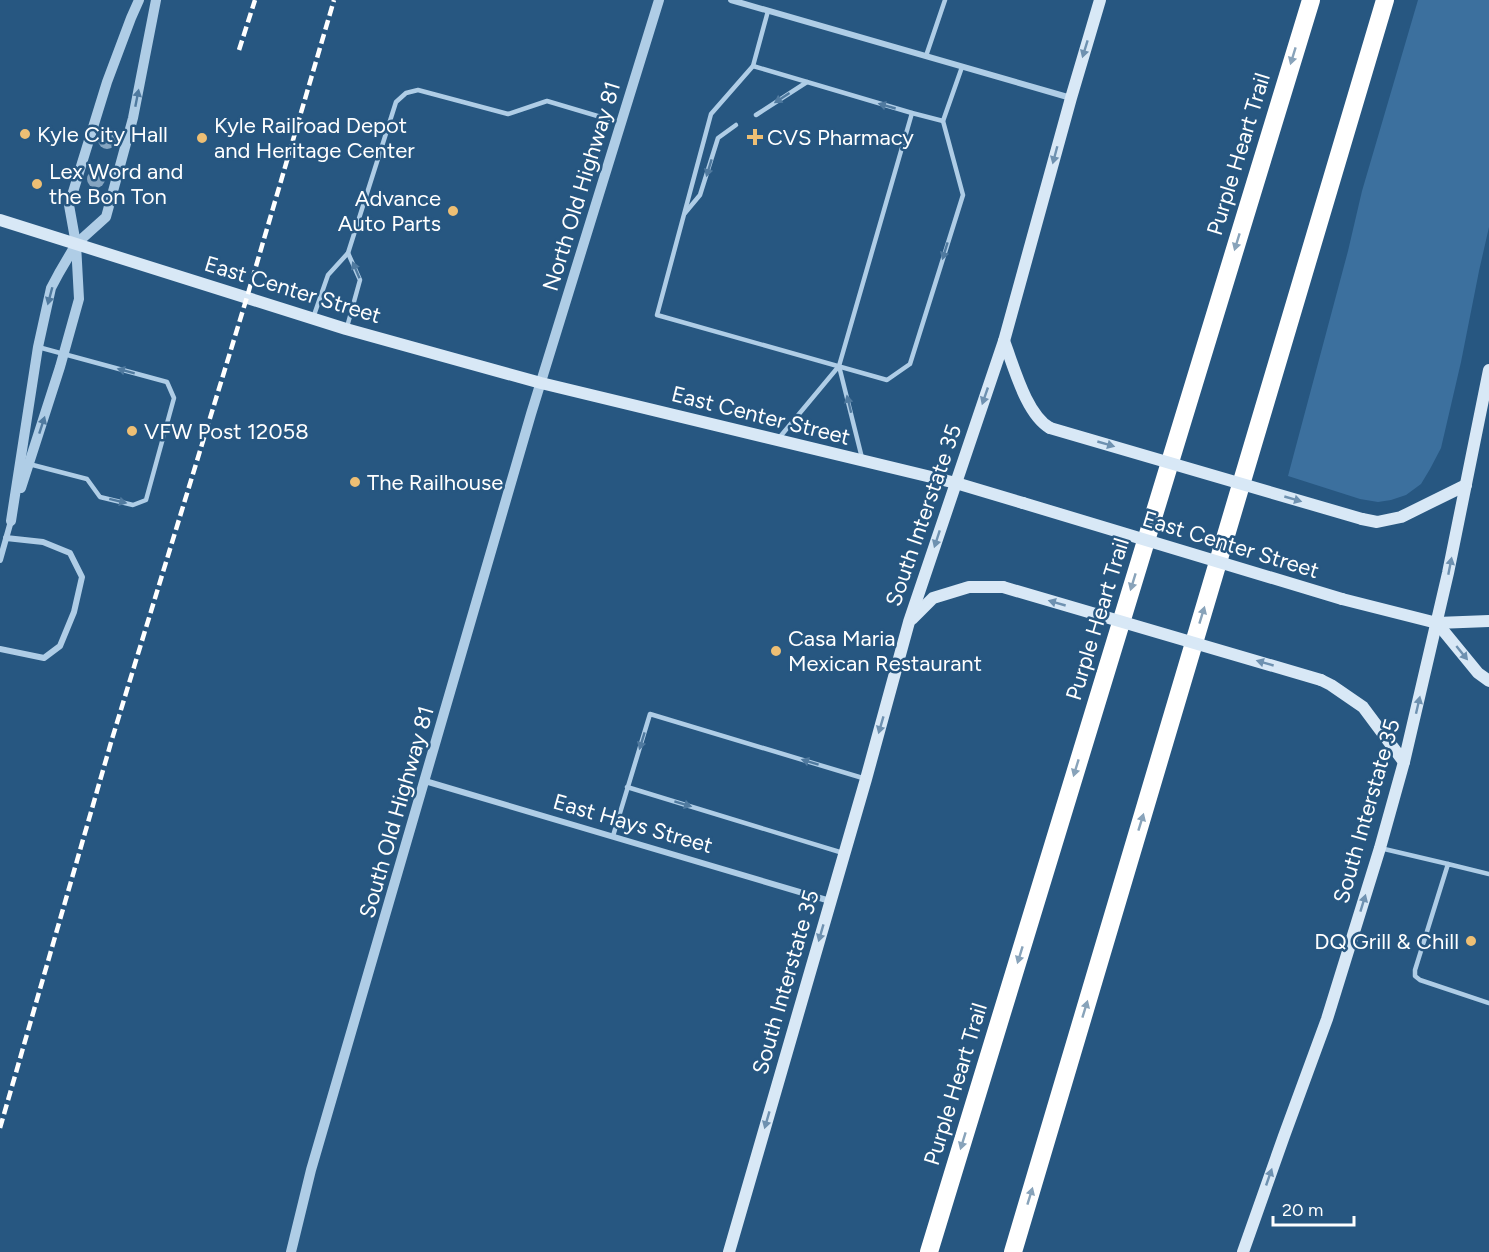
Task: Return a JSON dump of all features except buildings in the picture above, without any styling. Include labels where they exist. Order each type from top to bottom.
[{"type":"highway","name":"Purple Heart Trail","points":[[929,1252],[1311,0]]},
{"type":"highway","points":[[1013,1252],[1384,0]]},
{"type":"main road","name":"South Interstate 35","points":[[729,1252],[909,622],[1004,341],[1100,0]]},
{"type":"main road","name":"East Center Street","points":[[0,220],[346,329],[541,383],[956,483],[1342,600],[1437,623],[1489,621]]},
{"type":"main road","points":[[1004,341],[1030,406],[1043,424],[1050,428],[1377,522],[1401,517],[1466,485]]},
{"type":"main road","name":"South Interstate 35","points":[[1243,1252],[1327,1018],[1404,762],[1448,573],[1489,370]]},
{"type":"main road","points":[[909,622],[933,598],[969,587],[1003,587],[1321,680],[1363,707],[1404,762]]},
{"type":"main road","points":[[1437,623],[1478,673],[1489,681]]},
{"type":"street","points":[[0,560],[79,299],[76,244],[69,205],[107,82],[139,0]]},
{"type":"street","points":[[11,521],[38,346],[51,288],[76,244],[106,217],[133,118],[156,0]]},
{"type":"street","name":"North Old Highway 81","points":[[541,383],[659,0]]},
{"type":"street","points":[[731,0],[1071,98]]},
{"type":"street","name":"South Old Highway 81","points":[[291,1252],[311,1170],[541,383]]},
{"type":"street","points":[[0,649],[44,658],[60,646],[74,612],[82,577],[70,553],[42,542],[6,538]]},
{"type":"street","name":"East Hays Street","points":[[425,781],[830,901]]},
{"type":"lane","points":[[926,57],[945,0]]},
{"type":"lane","points":[[768,11],[753,66],[711,114],[657,315],[887,380],[910,364],[963,195],[943,121],[962,67]]},
{"type":"lane","points":[[753,66],[943,121]]},
{"type":"lane","points":[[756,115],[807,82]]},
{"type":"lane","points":[[313,318],[328,275],[348,253],[396,102],[406,93],[418,90],[508,114],[547,101],[621,123]]},
{"type":"lane","points":[[777,440],[839,366],[912,113]]},
{"type":"lane","points":[[684,214],[700,195],[718,138],[736,125]]},
{"type":"lane","points":[[346,329],[360,280],[348,253]]},
{"type":"lane","points":[[29,464],[87,479],[100,497],[133,505],[146,500],[174,398],[167,382],[38,346]]},
{"type":"lane","points":[[839,366],[862,461]]},
{"type":"lane","points":[[613,836],[650,714],[866,779]]},
{"type":"lane","points":[[627,787],[844,853]]},
{"type":"lane","points":[[1380,848],[1489,874]]},
{"type":"lane","points":[[1448,864],[1415,976],[1420,980],[1489,1003]]},
{"type":"shaded area","points":[[1418,0],[1489,0],[1489,227],[1441,448],[1421,484],[1406,495],[1378,502],[1360,499],[1288,476],[1362,191]]},
{"type":"railway","points":[[239,50],[255,0]]},
{"type":"railway","points":[[0,1128],[112,739],[247,297],[334,0]]},
{"type":"place","name":"Kyle City Hall","points":[[25,134]]},
{"type":"place","name":"CVS Pharmacy","points":[[755,137]]},
{"type":"place","name":"Kyle Railroad Depot and Heritage Center","points":[[202,138]]},
{"type":"place","name":"Lex Word and the Bon Ton","points":[[37,184]]},
{"type":"place","name":"Advance Auto Parts","points":[[453,211]]},
{"type":"place","name":"VFW Post 12058","points":[[132,431]]},
{"type":"place","name":"The Railhouse","points":[[355,482]]},
{"type":"place","name":"Casa Maria Mexican Restaurant","points":[[776,651]]},
{"type":"place","name":"DQ Grill & Chill","points":[[1471,941]]}]
